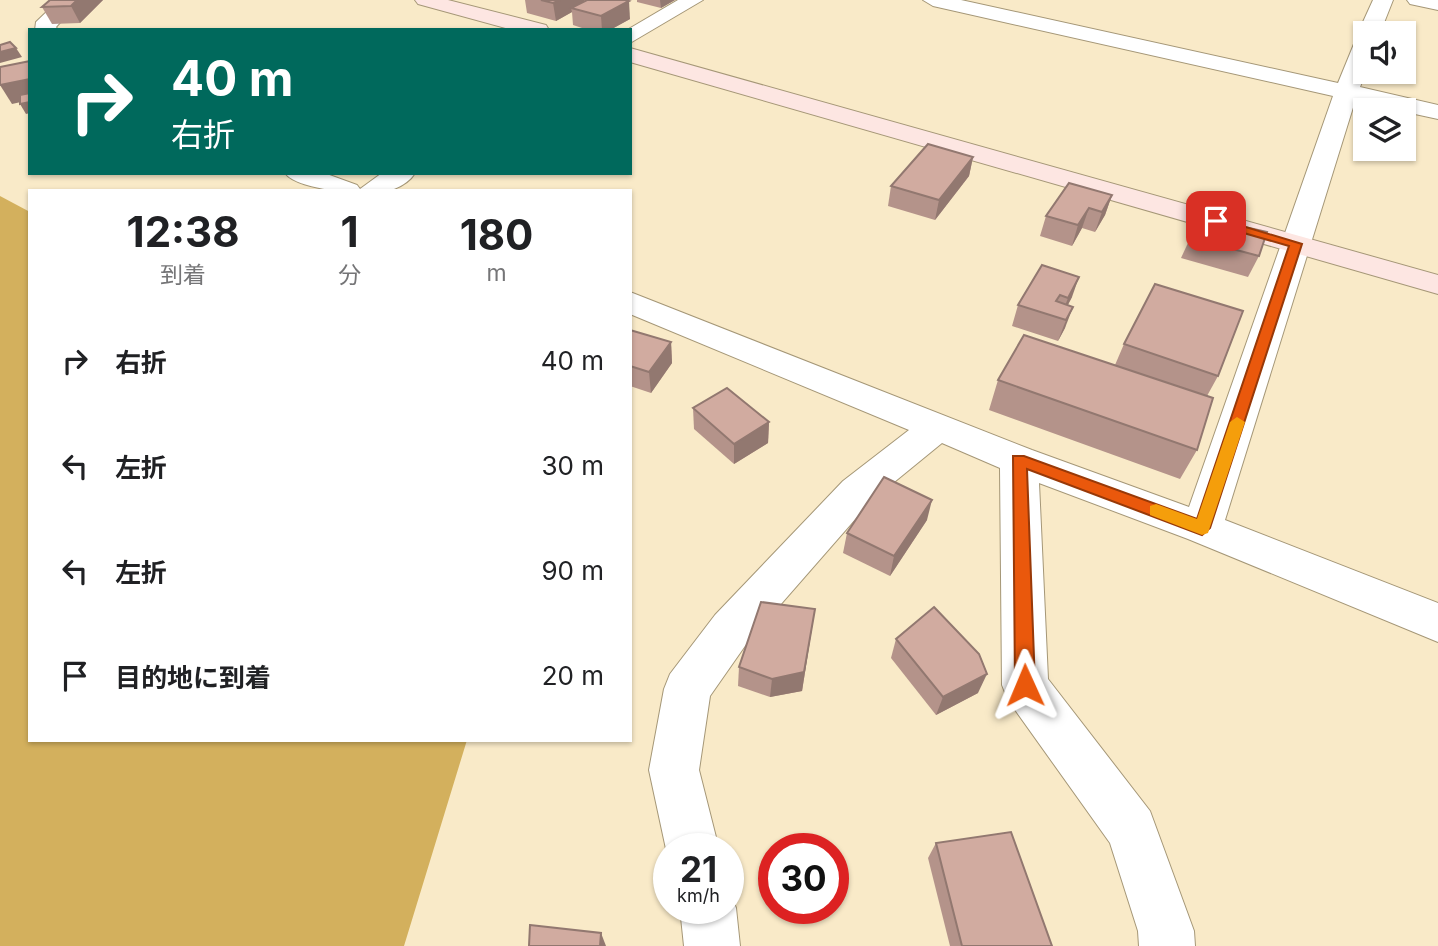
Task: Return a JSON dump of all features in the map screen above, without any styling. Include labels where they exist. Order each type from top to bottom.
[{"type":"street","points":[[45,28],[69,0]]},
{"type":"street","points":[[425,0],[530,28]]},
{"type":"street","points":[[632,36],[693,0]]},
{"type":"street","points":[[933,0],[1438,112]]},
{"type":"street","points":[[1374,21],[1383,0]]},
{"type":"street","points":[[1418,0],[1438,4]]},
{"type":"street","points":[[632,56],[1438,285]]},
{"type":"street","points":[[1202,528],[1353,74]]},
{"type":"street","points":[[303,175],[342,189]]},
{"type":"street","points":[[375,189],[398,175]]},
{"type":"street","points":[[632,303],[938,428],[1202,528],[1438,623]]},
{"type":"street","points":[[690,833],[674,770],[687,689],[732,629],[857,491],[938,428]]},
{"type":"street","points":[[1019,460],[1025,685],[1060,736],[1132,829],[1166,931],[1167,946]]},
{"type":"street","points":[[710,924],[712,946]]},
{"type":"shaded area","points":[[0,196],[28,211],[28,742],[466,742],[404,946],[0,946]]},
{"type":"building","points":[[50,0],[77,0],[71,6],[42,7]]},
{"type":"building","points":[[587,0],[629,1],[601,16],[571,8]]},
{"type":"building","points":[[10,42],[16,48],[0,52],[0,45]]},
{"type":"building","points":[[28,61],[28,79],[0,85],[0,67]]},
{"type":"building","points":[[28,93],[28,102],[20,104],[20,95]]},
{"type":"building","points":[[928,144],[973,157],[939,200],[891,186]]},
{"type":"building","points":[[1069,183],[1112,195],[1102,212],[1089,208],[1078,225],[1046,216]]},
{"type":"building","points":[[1200,217],[1267,232],[1259,256],[1191,238]]},
{"type":"building","points":[[1042,265],[1079,277],[1068,298],[1060,295],[1056,301],[1073,307],[1066,320],[1018,305]]},
{"type":"building","points":[[1155,284],[1243,311],[1218,376],[1124,344]]},
{"type":"building","points":[[632,331],[671,342],[649,372],[632,367]]},
{"type":"building","points":[[1024,335],[1213,398],[1197,450],[998,380]]},
{"type":"building","points":[[727,388],[769,422],[734,444],[693,408]]},
{"type":"building","points":[[884,477],[932,500],[894,556],[847,533]]},
{"type":"building","points":[[761,602],[815,609],[804,672],[772,679],[739,667]]},
{"type":"building","points":[[934,607],[979,654],[987,674],[943,697],[896,639]]},
{"type":"building","points":[[1011,832],[1052,946],[962,946],[936,843]]},
{"type":"building","points":[[530,925],[601,933],[600,946],[529,946]]},
{"type":"slow traffic","points":[[1156,511],[1202,528],[1237,422]]},
{"type":"route","points":[[1025,685],[1019,460],[1202,528],[1296,244],[1216,221]]}]
